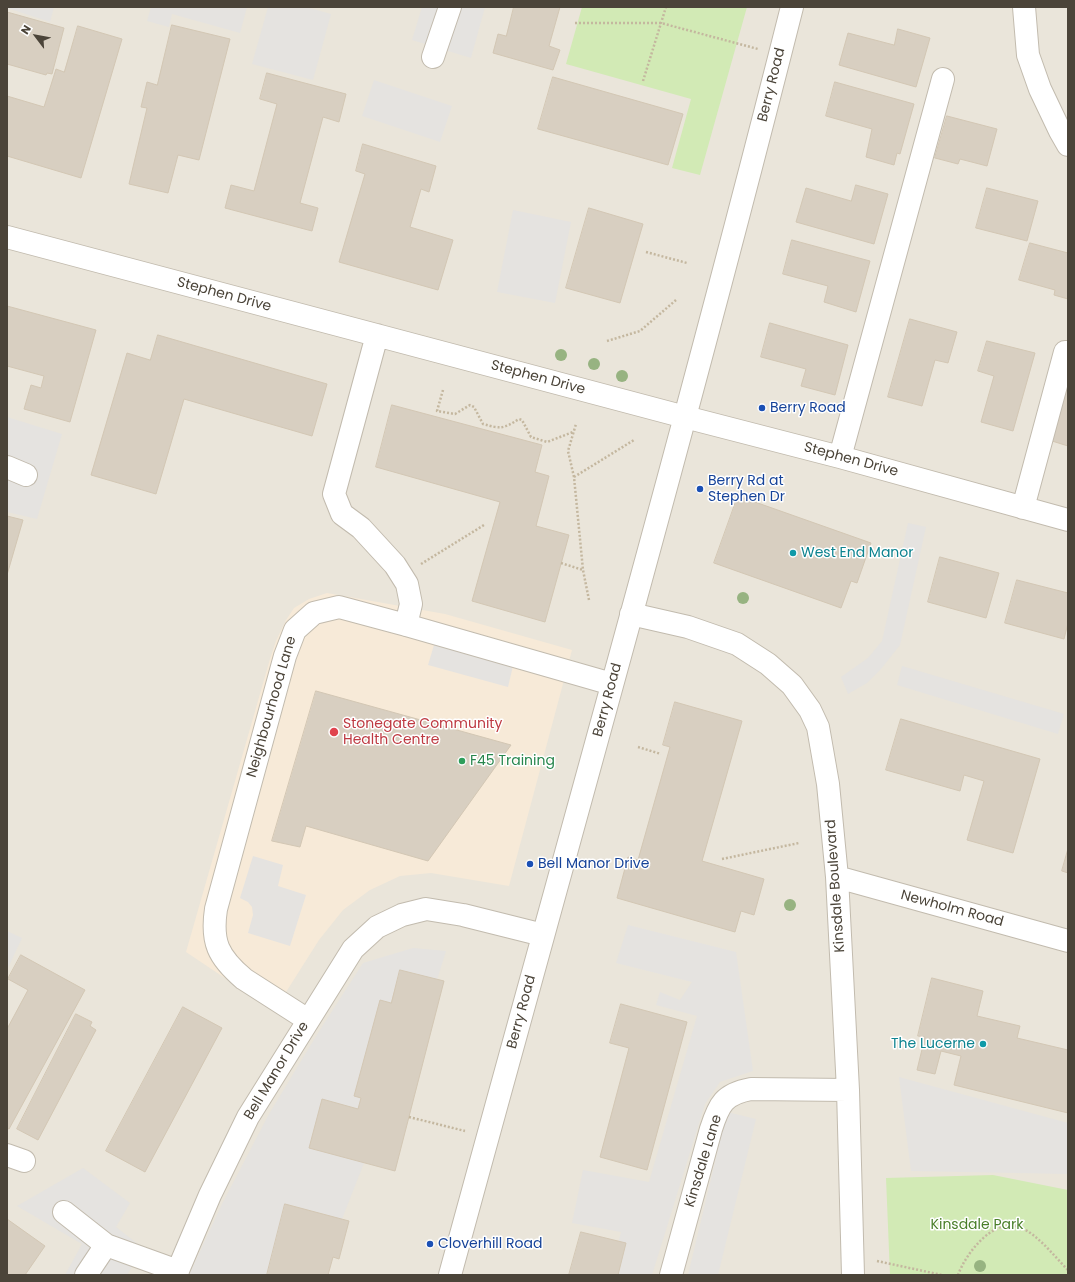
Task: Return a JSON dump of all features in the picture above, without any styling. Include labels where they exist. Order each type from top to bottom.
[{"type":"street","points":[[433,57],[450,7]]},
{"type":"street","name":"Berry Road","points":[[450,1275],[685,417],[792,7]]},
{"type":"street","points":[[1024,7],[1028,55],[1040,89],[1068,145]]},
{"type":"street","points":[[840,457],[943,79]]},
{"type":"street","name":"Stephen Drive","points":[[7,237],[840,457],[1068,520]]},
{"type":"street","points":[[377,335],[334,494],[342,514],[362,528],[395,565],[407,584],[411,604],[406,625]]},
{"type":"street","points":[[1023,508],[1067,352]]},
{"type":"street","name":"Neighbourhood Lane","points":[[308,1020],[234,971],[222,956],[216,942],[214,925],[216,909],[285,656],[295,630],[314,613],[339,607],[612,684]]},
{"type":"street","name":"Kinsdale Boulevard","points":[[631,614],[688,627],[737,644],[768,664],[792,685],[810,710],[818,727],[828,784],[837,877],[848,1090],[853,1266]]},
{"type":"street","name":"Newholm Road","points":[[837,877],[1068,940]]},
{"type":"street","name":"Bell Manor Drive","points":[[177,1273],[210,1195],[248,1117],[353,948],[377,927],[402,915],[426,910],[463,916],[543,935]]},
{"type":"street","name":"Kinsdale Lane","points":[[671,1275],[716,1114],[725,1100],[730,1095],[751,1089],[848,1090]]},
{"type":"street","points":[[64,1212],[106,1245],[177,1273]]},
{"type":"street","points":[[86,1275],[106,1245]]},
{"type":"path","points":[[643,81],[666,7]]},
{"type":"path","points":[[575,23],[661,22],[780,55]]},
{"type":"path","points":[[646,252],[687,263]]},
{"type":"path","points":[[607,341],[640,331],[676,300]]},
{"type":"path","points":[[443,390],[437,411],[455,414],[470,405],[474,407],[483,424],[499,429],[519,419],[522,420],[531,437],[547,442],[573,432]]},
{"type":"path","points":[[576,424],[568,451],[574,477],[583,570],[589,600]]},
{"type":"path","points":[[574,477],[634,440]]},
{"type":"path","points":[[402,576],[484,525]]},
{"type":"path","points":[[561,563],[583,570]]},
{"type":"path","points":[[638,747],[661,754]]},
{"type":"path","points":[[722,859],[799,844]]},
{"type":"path","points":[[409,1117],[487,1137]]},
{"type":"path","points":[[958,1275],[962,1265],[983,1238],[999,1228],[1008,1226],[1020,1227],[1034,1236],[1068,1270]]},
{"type":"path","points":[[853,1266],[898,1265],[942,1275]]},
{"type":"shaded area","points":[[7,7],[1068,7],[1068,1275],[7,1275]]},
{"type":"shaded area","points":[[7,7],[54,7],[50,22]]},
{"type":"shaded area","points":[[151,7],[247,7],[240,33],[172,14],[169,27],[147,21]]},
{"type":"shaded area","points":[[268,7],[306,7],[331,14],[313,80],[252,64]]},
{"type":"shaded area","points":[[422,7],[485,7],[471,58],[412,40]]},
{"type":"shaded area","points":[[374,80],[452,106],[440,142],[362,116]]},
{"type":"shaded area","points":[[513,210],[571,222],[555,303],[497,292]]},
{"type":"shaded area","points":[[7,417],[62,434],[37,519],[7,512]]},
{"type":"shaded area","points":[[908,523],[926,527],[900,645],[881,669],[867,683],[848,694],[841,677],[868,658],[882,641]]},
{"type":"shaded area","points":[[327,593],[445,614],[572,650],[509,886],[431,873],[400,876],[370,890],[343,910],[319,940],[274,1011],[186,952],[276,641],[286,620],[294,608],[309,599]]},
{"type":"shaded area","points":[[434,645],[513,666],[508,687],[428,665]]},
{"type":"shaded area","points":[[902,666],[1064,714],[1058,734],[897,685]]},
{"type":"shaded area","points":[[253,856],[283,865],[278,886],[306,895],[290,946],[248,933],[253,915],[252,907],[248,902],[240,898]]},
{"type":"shaded area","points":[[628,925],[736,952],[753,1071],[720,1082],[705,1104],[652,1275],[610,1275],[621,1232],[572,1223],[583,1170],[649,1182],[697,1016],[656,1005],[660,992],[680,1000],[692,982],[616,963]]},
{"type":"shaded area","points":[[7,931],[22,938],[7,970]]},
{"type":"shaded area","points":[[413,948],[446,951],[437,980],[400,970],[391,1003],[380,1001],[354,1096],[361,1098],[358,1109],[322,1100],[310,1148],[364,1163],[342,1219],[286,1204],[267,1275],[189,1275],[222,1204],[269,1114],[318,1033],[363,963]]},
{"type":"shaded area","points":[[899,1077],[1068,1123],[1068,1174],[911,1171]]},
{"type":"shaded area","points":[[727,1112],[756,1119],[718,1275],[688,1275]]},
{"type":"shaded area","points":[[83,1168],[130,1203],[116,1227],[143,1248],[127,1275],[65,1275],[82,1244],[17,1206]]},
{"type":"green space","points":[[582,7],[747,7],[700,175],[672,168],[691,99],[566,64]]},
{"type":"green space","name":"Kinsdale Park","points":[[993,1175],[1068,1190],[1068,1275],[890,1275],[886,1178]]},
{"type":"building","points":[[514,7],[560,7],[549,46],[560,50],[553,70],[493,53],[498,34],[506,36]]},
{"type":"building","points":[[7,12],[64,28],[52,74],[47,73],[46,75],[7,64]]},
{"type":"building","points":[[172,25],[230,39],[199,160],[178,155],[168,193],[129,184],[147,108],[141,107],[147,82],[157,85]]},
{"type":"building","points":[[78,26],[122,39],[81,178],[7,156],[7,96],[44,107],[56,69],[64,72]]},
{"type":"building","points":[[898,29],[930,38],[916,87],[839,65],[848,33],[894,45]]},
{"type":"building","points":[[267,73],[346,94],[339,122],[323,117],[300,203],[318,208],[312,231],[225,208],[231,185],[254,191],[277,104],[260,99]]},
{"type":"building","points":[[553,77],[683,114],[668,165],[538,129]]},
{"type":"building","points":[[835,82],[914,104],[900,154],[897,153],[894,165],[866,157],[872,129],[826,116]]},
{"type":"building","points":[[947,116],[997,129],[987,166],[960,159],[958,164],[935,158]]},
{"type":"building","points":[[363,144],[436,166],[429,192],[421,189],[410,227],[453,240],[438,290],[339,262],[365,174],[356,171]]},
{"type":"building","points":[[856,185],[888,194],[874,244],[796,222],[806,188],[851,201]]},
{"type":"building","points":[[987,188],[1038,201],[1027,241],[976,228]]},
{"type":"building","points":[[589,208],[643,224],[620,303],[566,288]]},
{"type":"building","points":[[792,240],[870,261],[856,312],[824,302],[828,286],[783,274]]},
{"type":"building","points":[[1030,243],[1068,253],[1068,299],[1054,295],[1055,290],[1019,280]]},
{"type":"building","points":[[7,306],[96,330],[70,422],[24,409],[31,385],[41,388],[44,376],[7,366]]},
{"type":"building","points":[[910,319],[957,332],[948,363],[935,360],[922,406],[888,397]]},
{"type":"building","points":[[770,323],[848,345],[835,395],[801,386],[806,369],[761,357]]},
{"type":"building","points":[[158,335],[327,384],[312,436],[184,399],[156,494],[91,475],[127,353],[150,360]]},
{"type":"building","points":[[987,341],[1035,353],[1013,431],[981,422],[994,376],[978,371]]},
{"type":"building","points":[[1068,380],[1068,446],[1052,441]]},
{"type":"building","points":[[392,405],[542,445],[535,472],[549,476],[536,526],[569,535],[545,622],[472,601],[500,502],[376,467]]},
{"type":"building","name":"West End Manor","points":[[738,496],[871,543],[857,583],[851,581],[841,608],[714,563]]},
{"type":"building","points":[[7,516],[23,520],[7,575]]},
{"type":"building","points":[[940,557],[999,573],[986,618],[928,602]]},
{"type":"building","points":[[1017,580],[1068,593],[1068,623],[1064,639],[1005,623]]},
{"type":"building","points":[[316,691],[511,745],[428,861],[306,826],[300,847],[272,841]]},
{"type":"building","points":[[675,702],[742,721],[702,861],[764,879],[754,915],[741,911],[735,932],[617,898],[628,857],[638,860],[670,747],[663,745]]},
{"type":"building","points":[[901,719],[1040,759],[1013,853],[967,840],[984,781],[964,775],[960,791],[886,770]]},
{"type":"building","points":[[1068,849],[1068,873],[1062,871]]},
{"type":"building","points":[[21,955],[85,990],[9,1129],[7,1128],[7,1029],[28,990],[8,979]]},
{"type":"building","points":[[400,970],[444,981],[395,1171],[309,1148],[322,1099],[358,1109],[361,1098],[354,1096],[380,1000],[391,1003]]},
{"type":"building","name":"The Lucerne","points":[[932,978],[983,991],[977,1016],[1020,1026],[1017,1038],[1068,1050],[1068,1113],[954,1085],[961,1056],[941,1051],[935,1074],[917,1070],[925,1037],[918,1036]]},
{"type":"building","points":[[621,1004],[687,1022],[647,1170],[600,1157],[629,1048],[610,1043]]},
{"type":"building","points":[[183,1007],[222,1028],[145,1172],[106,1151]]},
{"type":"building","points":[[76,1014],[92,1022],[90,1026],[96,1030],[38,1140],[17,1129]]},
{"type":"building","points":[[285,1204],[349,1221],[339,1259],[333,1257],[328,1275],[267,1275]]},
{"type":"building","points":[[7,1219],[45,1246],[25,1275],[7,1275]]},
{"type":"building","points":[[581,1232],[626,1243],[618,1275],[569,1275]]},
{"type":"place","name":"Berry Road","points":[[762,408]]},
{"type":"place","name":"Berry Rd at Stephen Dr","points":[[700,489]]},
{"type":"place","name":"West End Manor","points":[[793,553]]},
{"type":"place","name":"Stonegate Community Health Centre","points":[[334,732]]},
{"type":"place","name":"F45 Training","points":[[462,761]]},
{"type":"place","name":"Bell Manor Drive","points":[[530,864]]},
{"type":"place","name":"The Lucerne","points":[[983,1044]]},
{"type":"place","name":"Cloverhill Road","points":[[430,1244]]}]
